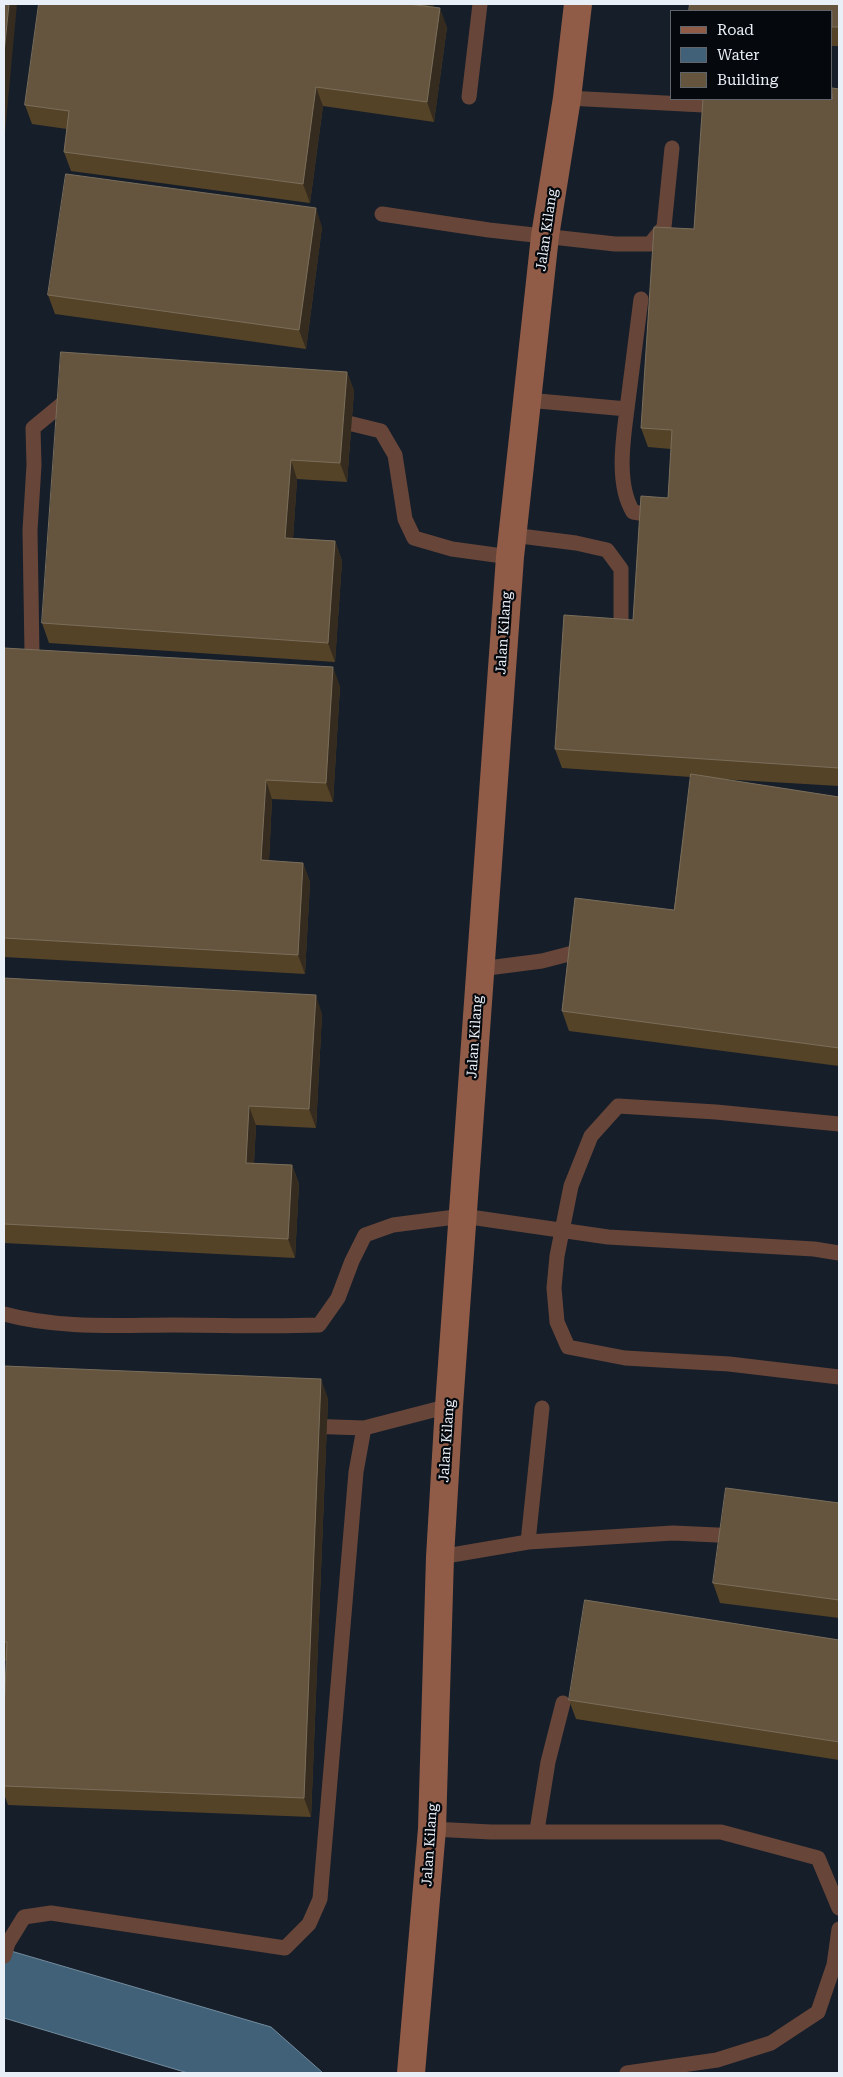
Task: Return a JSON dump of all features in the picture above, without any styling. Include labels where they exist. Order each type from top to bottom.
[{"type":"street","name":"Jalan Kilang","points":[[410,2071],[432,1829],[440,1557],[511,546],[545,236],[567,98],[578,4]]},
{"type":"lane","points":[[469,96],[480,4]]},
{"type":"lane","points":[[567,98],[742,107]]},
{"type":"lane","points":[[382,214],[489,230],[615,244],[650,244],[664,227],[672,148]]},
{"type":"lane","points":[[641,299],[624,435],[626,501],[633,512],[647,516],[671,516]]},
{"type":"lane","points":[[528,400],[627,409]]},
{"type":"lane","points":[[32,653],[30,530],[34,465],[33,428],[62,404],[90,403]]},
{"type":"lane","points":[[318,416],[381,431],[395,455],[405,519],[414,538],[452,549],[576,543],[607,550],[621,569],[621,645]]},
{"type":"lane","points":[[480,970],[542,961],[600,948]]},
{"type":"lane","points":[[839,1124],[716,1112],[618,1106],[591,1136],[571,1186],[554,1288],[557,1322],[568,1347],[625,1358],[729,1364],[839,1377]]},
{"type":"lane","points":[[4,1314],[21,1318],[86,1325],[260,1328],[319,1325],[338,1298],[352,1261],[365,1235],[393,1225],[463,1216],[608,1237],[814,1249],[839,1253]]},
{"type":"lane","points":[[295,1425],[364,1428],[450,1406]]},
{"type":"lane","points":[[528,1542],[542,1408]]},
{"type":"lane","points":[[6,1949],[24,1917],[51,1913],[285,1948],[309,1924],[320,1899],[356,1472],[364,1428]]},
{"type":"lane","points":[[440,1557],[528,1542],[673,1533],[755,1538]]},
{"type":"lane","points":[[537,1830],[548,1762],[563,1703]]},
{"type":"lane","points":[[432,1829],[491,1832],[537,1830],[721,1832],[818,1858],[839,1908]]},
{"type":"lane","points":[[627,2073],[717,2060],[771,2043],[818,2012],[834,1965],[839,1929]]},
{"type":"water","points":[[4,1949],[271,2027],[323,2073],[188,2073],[4,2018]]},
{"type":"building","points":[[4,4],[9,4],[4,53]]},
{"type":"building","points":[[39,4],[408,4],[440,8],[427,102],[316,87],[303,184],[64,152],[69,111],[25,105]]},
{"type":"building","points":[[690,4],[839,4],[839,27],[833,27],[833,10],[689,10]]},
{"type":"building","points":[[833,88],[839,89],[839,768],[555,749],[564,615],[633,620],[641,496],[668,498],[672,430],[641,428],[654,227],[694,229],[703,100],[833,100]]},
{"type":"building","points":[[66,174],[316,208],[299,330],[48,295]]},
{"type":"building","points":[[61,352],[347,372],[340,463],[291,460],[285,538],[335,541],[328,643],[42,623]]},
{"type":"building","points":[[4,648],[333,667],[326,783],[266,780],[261,860],[303,863],[298,955],[4,938]]},
{"type":"building","points":[[691,774],[839,797],[839,1048],[562,1011],[575,898],[674,910]]},
{"type":"building","points":[[4,978],[316,995],[309,1109],[249,1106],[246,1163],[292,1165],[288,1239],[4,1224]]},
{"type":"building","points":[[4,1366],[321,1379],[304,1798],[4,1786],[4,1713],[7,1642],[4,1642]]},
{"type":"building","points":[[726,1488],[839,1503],[839,1600],[713,1583]]},
{"type":"building","points":[[585,1600],[839,1640],[839,1742],[569,1700]]}]
